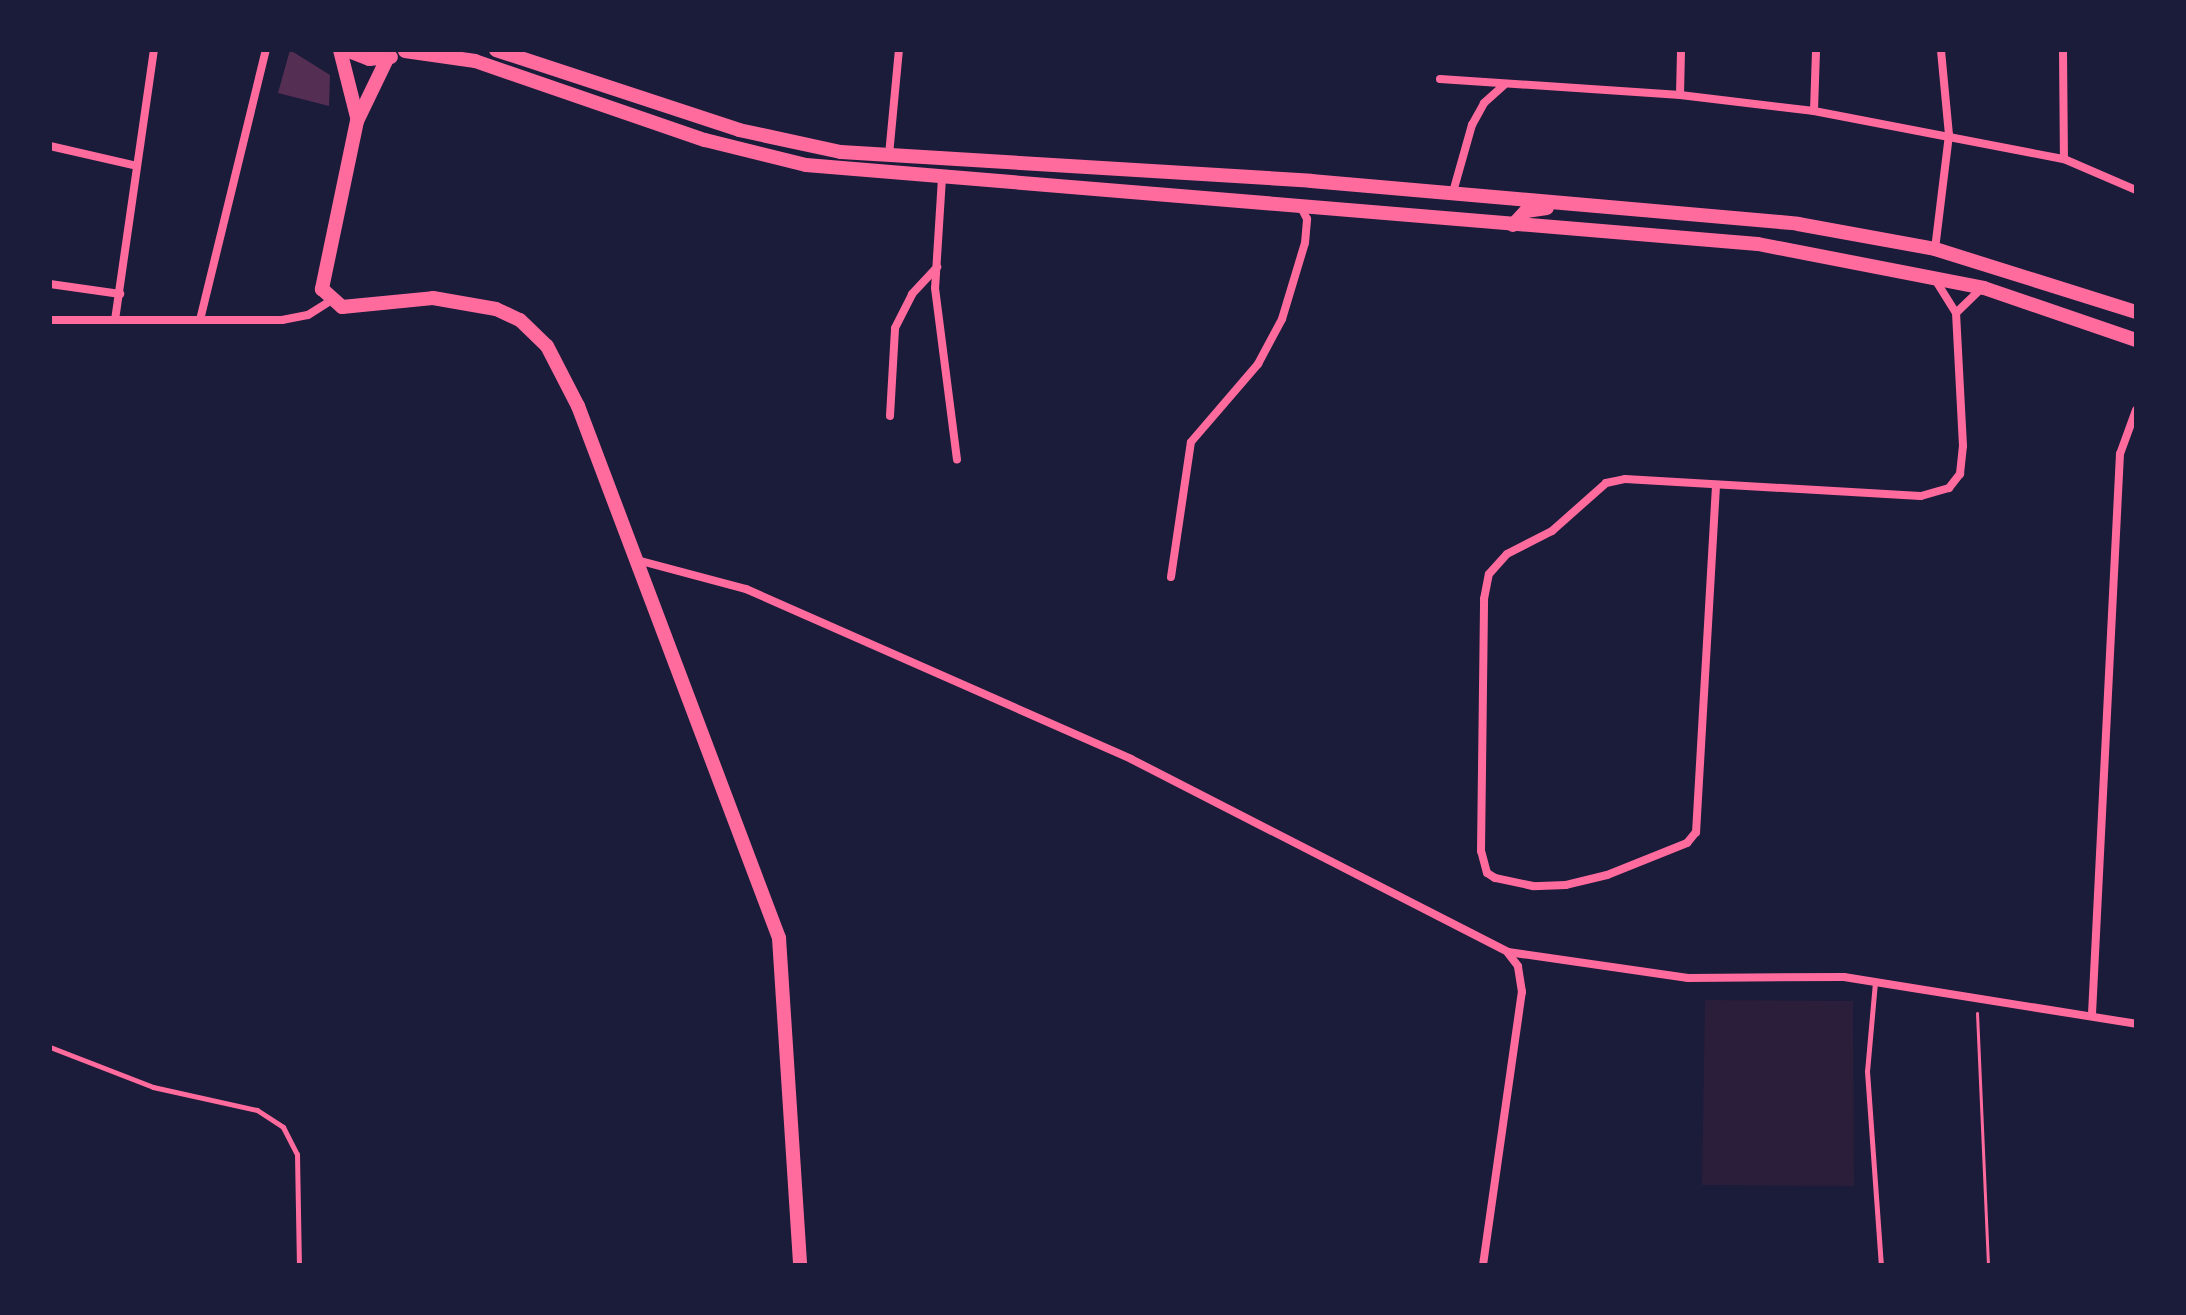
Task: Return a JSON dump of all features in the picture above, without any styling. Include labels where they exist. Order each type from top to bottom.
[{"type":"street","points":[[115,320],[154,50]]},
{"type":"street","points":[[200,320],[266,50]]},
{"type":"street","points":[[357,121],[343,50],[387,59],[406,50],[498,67],[772,158],[942,178],[1758,244],[1930,275],[1984,288],[2136,340]]},
{"type":"street","points":[[496,50],[750,133],[841,152],[1311,181],[1798,224],[1935,249],[2136,312]]},
{"type":"street","points":[[889,155],[899,50]]},
{"type":"street","points":[[1680,95],[1681,50]]},
{"type":"street","points":[[1814,111],[1816,50]]},
{"type":"street","points":[[1935,249],[1949,135],[1941,50]]},
{"type":"street","points":[[2063,50],[2064,159]]},
{"type":"street","points":[[387,59],[357,121],[322,275],[322,289],[330,301],[348,308],[433,298],[469,300],[520,320],[547,346],[578,406],[779,938],[800,1265]]},
{"type":"street","points":[[1440,79],[1680,95],[1814,111],[2064,159],[2136,190]]},
{"type":"street","points":[[1453,192],[1472,125],[1484,103],[1504,85]]},
{"type":"street","points":[[50,146],[137,166]]},
{"type":"street","points":[[942,178],[937,267],[957,460]]},
{"type":"street","points":[[1311,181],[1323,208]]},
{"type":"street","points":[[1171,577],[1191,442],[1258,364],[1282,319],[1305,243],[1307,219],[1300,206]]},
{"type":"street","points":[[1513,225],[1532,209],[1582,211],[1595,206]]},
{"type":"street","points":[[890,416],[895,328],[912,294],[937,267]]},
{"type":"street","points":[[1716,486],[1696,832],[1674,849],[1566,885],[1533,886],[1495,878],[1487,873],[1481,851],[1484,599],[1489,574],[1507,554],[1569,518],[1606,483],[1625,479],[1921,496],[1949,488],[1960,474],[1963,446],[1956,313],[1930,275]]},
{"type":"street","points":[[50,284],[120,294]]},
{"type":"street","points":[[1956,313],[1984,288]]},
{"type":"street","points":[[50,320],[295,318],[330,301]]},
{"type":"street","points":[[2092,1014],[2120,454],[2136,410]]},
{"type":"street","points":[[637,560],[746,589],[1117,752],[1508,952],[1688,978],[1875,981],[2092,1014],[2136,1024]]},
{"type":"street","points":[[1483,1265],[1522,992],[1518,966],[1508,952]]},
{"type":"lane","points":[[1875,981],[1867,1071],[1881,1265]]},
{"type":"lane","points":[[50,1047],[153,1087],[257,1110],[283,1127],[297,1154],[299,1265]]},
{"type":"path","points":[[1976,996],[1988,1265]]},
{"type":"shaded area","points":[[1705,1000],[1853,1001],[1854,1186],[1702,1185]]},
{"type":"building","points":[[290,50],[330,75],[329,106],[278,93]]}]
